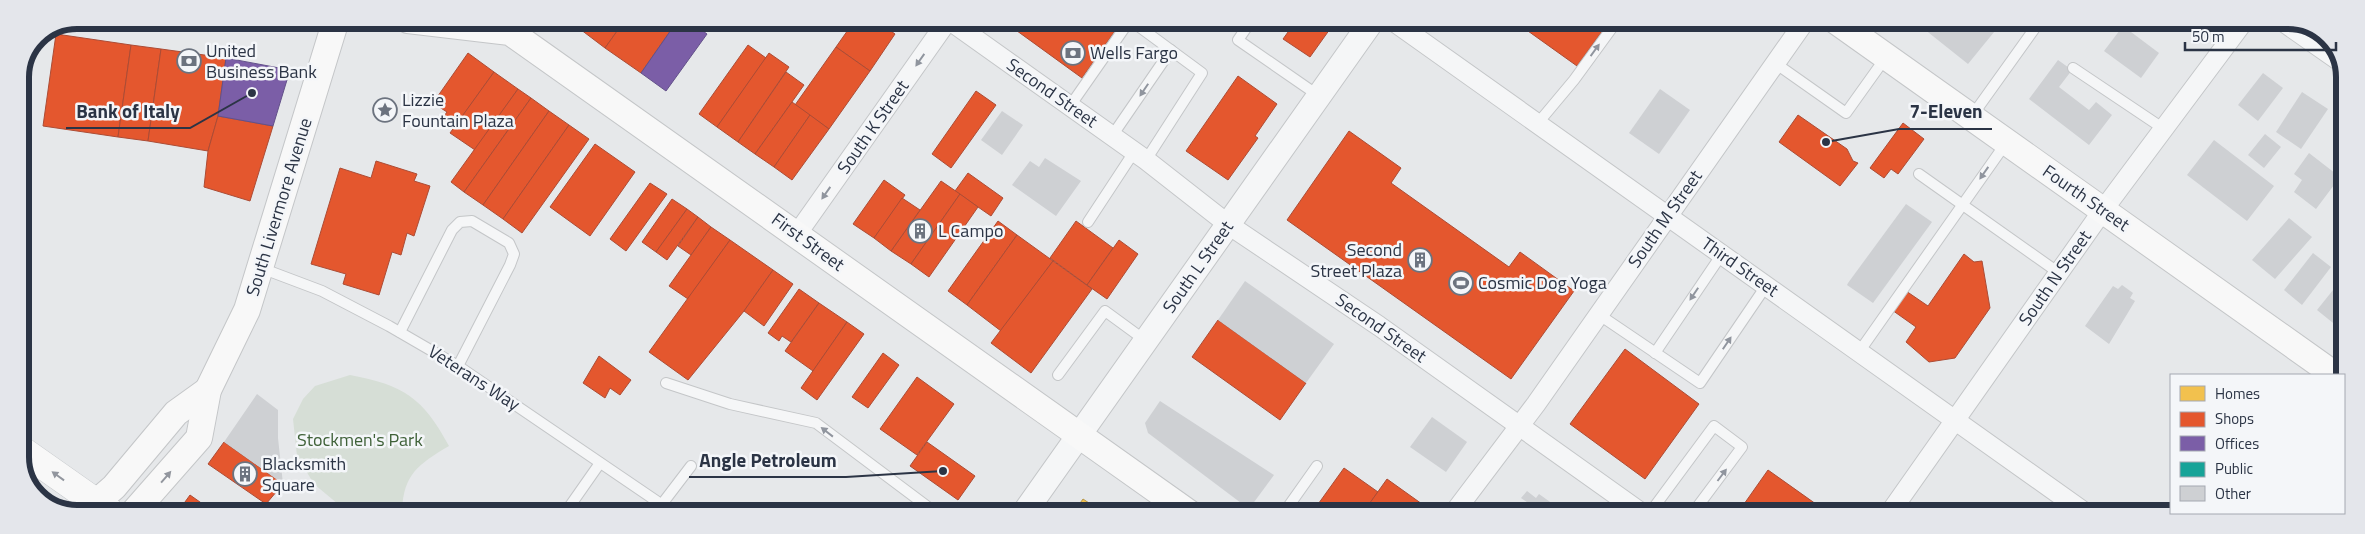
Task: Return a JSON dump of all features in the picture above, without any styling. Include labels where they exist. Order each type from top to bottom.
[{"type":"main road","name":"South Livermore Avenue","points":[[140,505],[199,438],[208,390],[247,310],[333,29]]},
{"type":"main road","name":"First Street","points":[[518,29],[797,234],[1078,437],[1176,505]]},
{"type":"main road","name":"Fourth Street","points":[[1847,29],[2334,374]]},
{"type":"main road","name":"South Livermore Avenue","points":[[100,505],[176,413],[208,390]]},
{"type":"main road","points":[[29,456],[92,505]]},
{"type":"street","name":"South K Street","points":[[797,234],[943,29]]},
{"type":"street","name":"Second Street","points":[[962,29],[1140,156],[1229,225],[1379,326],[1630,505]]},
{"type":"street","name":"South L Street","points":[[1030,505],[1366,29]]},
{"type":"street","name":"Third Street","points":[[1404,29],[2074,505]]},
{"type":"street","name":"South M Street","points":[[1463,505],[1799,29]]},
{"type":"street","name":"South N Street","points":[[1895,505],[2103,210],[2238,29]]},
{"type":"street","points":[[2294,30],[2332,56]]},
{"type":"lane","points":[[1070,106],[1124,29]]},
{"type":"lane","points":[[1088,222],[1202,73],[1142,29]]},
{"type":"lane","points":[[1246,29],[1238,40],[1318,96]]},
{"type":"lane","points":[[1538,123],[1574,80],[1610,29]]},
{"type":"lane","points":[[1972,117],[2034,29]]},
{"type":"lane","points":[[1112,136],[1171,50]]},
{"type":"lane","points":[[1775,63],[1846,113],[1886,56]]},
{"type":"lane","points":[[2073,68],[2164,129]]},
{"type":"lane","points":[[1859,352],[2006,142]]},
{"type":"lane","points":[[1919,174],[2059,273]]},
{"type":"lane","points":[[400,332],[452,230],[460,222],[472,222],[509,243],[514,254],[510,265],[458,366]]},
{"type":"lane","points":[[1655,353],[1722,254]]},
{"type":"lane","name":"Veterans Way","points":[[260,268],[322,290],[458,366],[600,464],[662,504]]},
{"type":"lane","points":[[1598,314],[1700,383],[1766,286]]},
{"type":"lane","points":[[1058,376],[1105,311],[1146,341]]},
{"type":"lane","points":[[666,383],[730,404],[816,423],[925,505]]},
{"type":"lane","points":[[1646,505],[1714,426],[1742,447],[1699,505]]},
{"type":"lane","points":[[571,505],[600,464]]},
{"type":"lane","points":[[662,504],[691,466]]},
{"type":"lane","points":[[1289,505],[1316,466]]},
{"type":"green space","name":"Stockmen's Park","points":[[350,375],[369,379],[398,389],[410,396],[430,416],[449,446],[428,459],[414,472],[405,489],[403,505],[341,505],[314,484],[297,456],[293,419],[303,399],[315,386]]},
{"type":"building: Homes","points":[[1083,499],[1092,505],[1079,505]]},
{"type":"building: Shops","points":[[580,29],[619,29],[605,48]]},
{"type":"building: Shops","points":[[619,29],[672,29],[641,73],[605,48]]},
{"type":"building: Shops","points":[[849,29],[888,29],[895,34],[870,71],[836,47]]},
{"type":"building: Shops","name":"Wells Fargo","points":[[1014,29],[1116,29],[1082,78]]},
{"type":"building: Shops","points":[[1290,29],[1330,29],[1310,57],[1283,39]]},
{"type":"building: Shops","points":[[1525,29],[1604,29],[1577,66]]},
{"type":"building: Shops","points":[[56,34],[131,45],[118,137],[43,126]]},
{"type":"building: Shops","points":[[131,45],[161,49],[148,141],[118,137]]},
{"type":"building: Shops","points":[[748,45],[766,58],[717,127],[699,114]]},
{"type":"building: Shops","points":[[836,47],[870,71],[829,129],[795,105]]},
{"type":"building: Shops","points":[[161,49],[226,58],[218,116],[208,151],[148,141]]},
{"type":"building: Shops","points":[[468,53],[494,72],[454,128],[442,119],[447,112],[433,103]]},
{"type":"building: Shops","points":[[769,53],[789,67],[738,142],[717,127]]},
{"type":"building: Shops","points":[[494,72],[518,89],[475,150],[450,133]]},
{"type":"building: Shops","points":[[786,72],[804,85],[755,154],[738,142]]},
{"type":"building: Shops","points":[[1238,76],[1277,104],[1255,136],[1258,138],[1228,180],[1186,151]]},
{"type":"building: Shops","points":[[518,89],[531,98],[464,192],[451,182]]},
{"type":"building: Shops","points":[[976,91],[996,105],[951,168],[932,154]]},
{"type":"building: Shops","points":[[531,98],[549,111],[483,205],[464,192]]},
{"type":"building: Shops","points":[[792,102],[810,115],[774,167],[755,154]]},
{"type":"building: Shops","points":[[549,111],[569,125],[503,219],[483,205]]},
{"type":"building: Shops","points":[[810,115],[829,129],[792,180],[774,167]]},
{"type":"building: Shops","points":[[1798,115],[1847,149],[1853,161],[1858,163],[1840,186],[1779,142]]},
{"type":"building: Shops","points":[[218,116],[273,126],[250,201],[204,187],[208,151]]},
{"type":"building: Shops","points":[[1903,123],[1924,139],[1898,174],[1891,169],[1884,178],[1870,168]]},
{"type":"building: Shops","points":[[569,125],[589,139],[522,233],[503,219]]},
{"type":"building: Shops","name":"Second Street Plaza","points":[[1349,131],[1401,168],[1391,183],[1509,267],[1520,252],[1574,291],[1511,379],[1287,220]]},
{"type":"building: Shops","points":[[595,144],[635,172],[590,236],[550,207]]},
{"type":"building: Shops","points":[[376,161],[417,174],[414,181],[430,186],[414,236],[407,233],[401,255],[392,252],[379,295],[343,284],[346,274],[311,264],[340,168],[371,178]]},
{"type":"building: Shops","points":[[968,173],[1003,198],[991,216],[955,191]]},
{"type":"building: Shops","points":[[884,180],[905,195],[874,238],[853,224]]},
{"type":"building: Shops","name":"L Campo","points":[[941,181],[960,194],[911,264],[891,251]]},
{"type":"building: Shops","points":[[650,183],[667,194],[626,251],[610,239]]},
{"type":"building: Shops","points":[[960,194],[978,207],[929,277],[911,264]]},
{"type":"building: Shops","points":[[902,198],[920,210],[891,251],[874,238]]},
{"type":"building: Shops","points":[[672,199],[687,209],[656,252],[642,242]]},
{"type":"building: Shops","points":[[687,209],[698,217],[667,260],[656,252]]},
{"type":"building: Shops","points":[[698,217],[711,227],[691,255],[678,246]]},
{"type":"building: Shops","points":[[998,221],[1017,235],[967,305],[948,291]]},
{"type":"building: Shops","points":[[1076,221],[1113,248],[1087,285],[1050,258]]},
{"type":"building: Shops","points":[[711,227],[730,240],[688,299],[669,286]]},
{"type":"building: Shops","points":[[1017,235],[1053,261],[1001,331],[967,305]]},
{"type":"building: Shops","points":[[730,240],[773,270],[744,311],[688,380],[649,352]]},
{"type":"building: Shops","points":[[1119,240],[1138,254],[1107,299],[1087,285]]},
{"type":"building: Shops","points":[[1964,254],[1974,262],[1982,261],[1990,308],[1955,358],[1929,362],[1906,342],[1916,327],[1892,310],[1906,291],[1928,306]]},
{"type":"building: Shops","points":[[1053,261],[1092,289],[1031,373],[991,343]]},
{"type":"building: Shops","points":[[773,270],[793,284],[764,326],[744,311]]},
{"type":"building: Shops","points":[[799,289],[819,303],[791,342],[782,336],[779,341],[768,333]]},
{"type":"building: Shops","points":[[819,303],[847,322],[813,371],[785,351]]},
{"type":"building: Shops","points":[[1218,320],[1306,383],[1280,420],[1192,357]]},
{"type":"building: Shops","points":[[847,322],[864,334],[817,400],[801,388]]},
{"type":"building: Shops","points":[[1625,349],[1699,404],[1645,479],[1570,424]]},
{"type":"building: Shops","points":[[883,353],[899,365],[868,408],[852,397]]},
{"type":"building: Shops","points":[[599,356],[631,380],[620,395],[610,388],[605,398],[583,383]]},
{"type":"building: Shops","points":[[917,377],[954,404],[917,455],[880,429]]},
{"type":"building: Shops","name":"Blacksmith Square","points":[[224,442],[283,484],[266,504],[208,464]]},
{"type":"building: Shops","points":[[927,442],[975,476],[958,500],[910,466]]},
{"type":"building: Shops","points":[[1344,468],[1378,492],[1369,505],[1317,505]]},
{"type":"building: Shops","points":[[1768,470],[1817,505],[1743,505]]},
{"type":"building: Shops","points":[[1387,479],[1422,504],[1421,505],[1368,505]]},
{"type":"building: Shops","points":[[190,495],[204,505],[183,505]]},
{"type":"building: Offices","points":[[672,29],[700,29],[707,34],[666,91],[641,73]]},
{"type":"building: Offices","points":[[226,58],[290,70],[273,126],[218,116]]},
{"type":"building: Other","points":[[1924,29],[1996,29],[1968,64]]},
{"type":"building: Other","points":[[2121,29],[2127,29],[2159,53],[2141,78],[2104,51]]},
{"type":"building: Other","points":[[2058,60],[2072,70],[2059,87],[2089,110],[2096,102],[2112,115],[2089,145],[2029,99]]},
{"type":"building: Other","points":[[2263,73],[2283,88],[2258,121],[2238,105]]},
{"type":"building: Other","points":[[1660,89],[1690,110],[1659,154],[1629,133]]},
{"type":"building: Other","points":[[2302,92],[2328,109],[2301,149],[2276,132]]},
{"type":"building: Other","points":[[1002,111],[1023,125],[1002,155],[981,140]]},
{"type":"building: Other","points":[[2265,134],[2281,147],[2264,168],[2248,155]]},
{"type":"building: Other","points":[[2214,140],[2274,186],[2247,221],[2187,175]]},
{"type":"building: Other","points":[[2309,153],[2336,174],[2336,182],[2316,209],[2294,192],[2302,180],[2294,174]]},
{"type":"building: Other","points":[[1045,158],[1081,181],[1056,216],[1012,185],[1030,161],[1039,167]]},
{"type":"building: Other","points":[[1906,204],[1932,222],[1873,303],[1847,285]]},
{"type":"building: Other","points":[[2289,218],[2312,237],[2275,279],[2252,260]]},
{"type":"building: Other","points":[[2313,253],[2331,267],[2302,305],[2284,290]]},
{"type":"building: Other","points":[[1245,281],[1334,344],[1306,383],[1218,320]]},
{"type":"building: Other","points":[[2122,285],[2133,293],[2130,298],[2135,301],[2109,344],[2085,326],[2113,286],[2118,289]]},
{"type":"building: Other","points":[[2336,286],[2336,325],[2317,310]]},
{"type":"building: Other","points":[[257,394],[278,410],[278,438],[283,484],[224,442]]},
{"type":"building: Other","points":[[1160,401],[1274,475],[1252,505],[1244,505],[1148,433],[1145,423]]},
{"type":"building: Other","points":[[1432,417],[1467,442],[1446,472],[1410,447]]},
{"type":"building: Other","points":[[1527,491],[1536,498],[1539,494],[1554,505],[1531,505],[1521,498]]},
{"type":"place","name":"Wells Fargo","points":[[1073,53]]},
{"type":"place","name":"United Business Bank","points":[[189,61]]},
{"type":"place","name":"Bank of Italy","points":[[252,93]]},
{"type":"place","name":"Lizzie Fountain Plaza","points":[[385,110]]},
{"type":"place","name":"7-Eleven","points":[[1826,142]]},
{"type":"place","name":"L Campo","points":[[920,231]]},
{"type":"place","name":"Second Street Plaza","points":[[1420,260]]},
{"type":"place","name":"Cosmic Dog Yoga","points":[[1461,283]]},
{"type":"place","name":"Angle Petroleum","points":[[943,471]]},
{"type":"place","name":"Blacksmith Square","points":[[245,474]]}]
